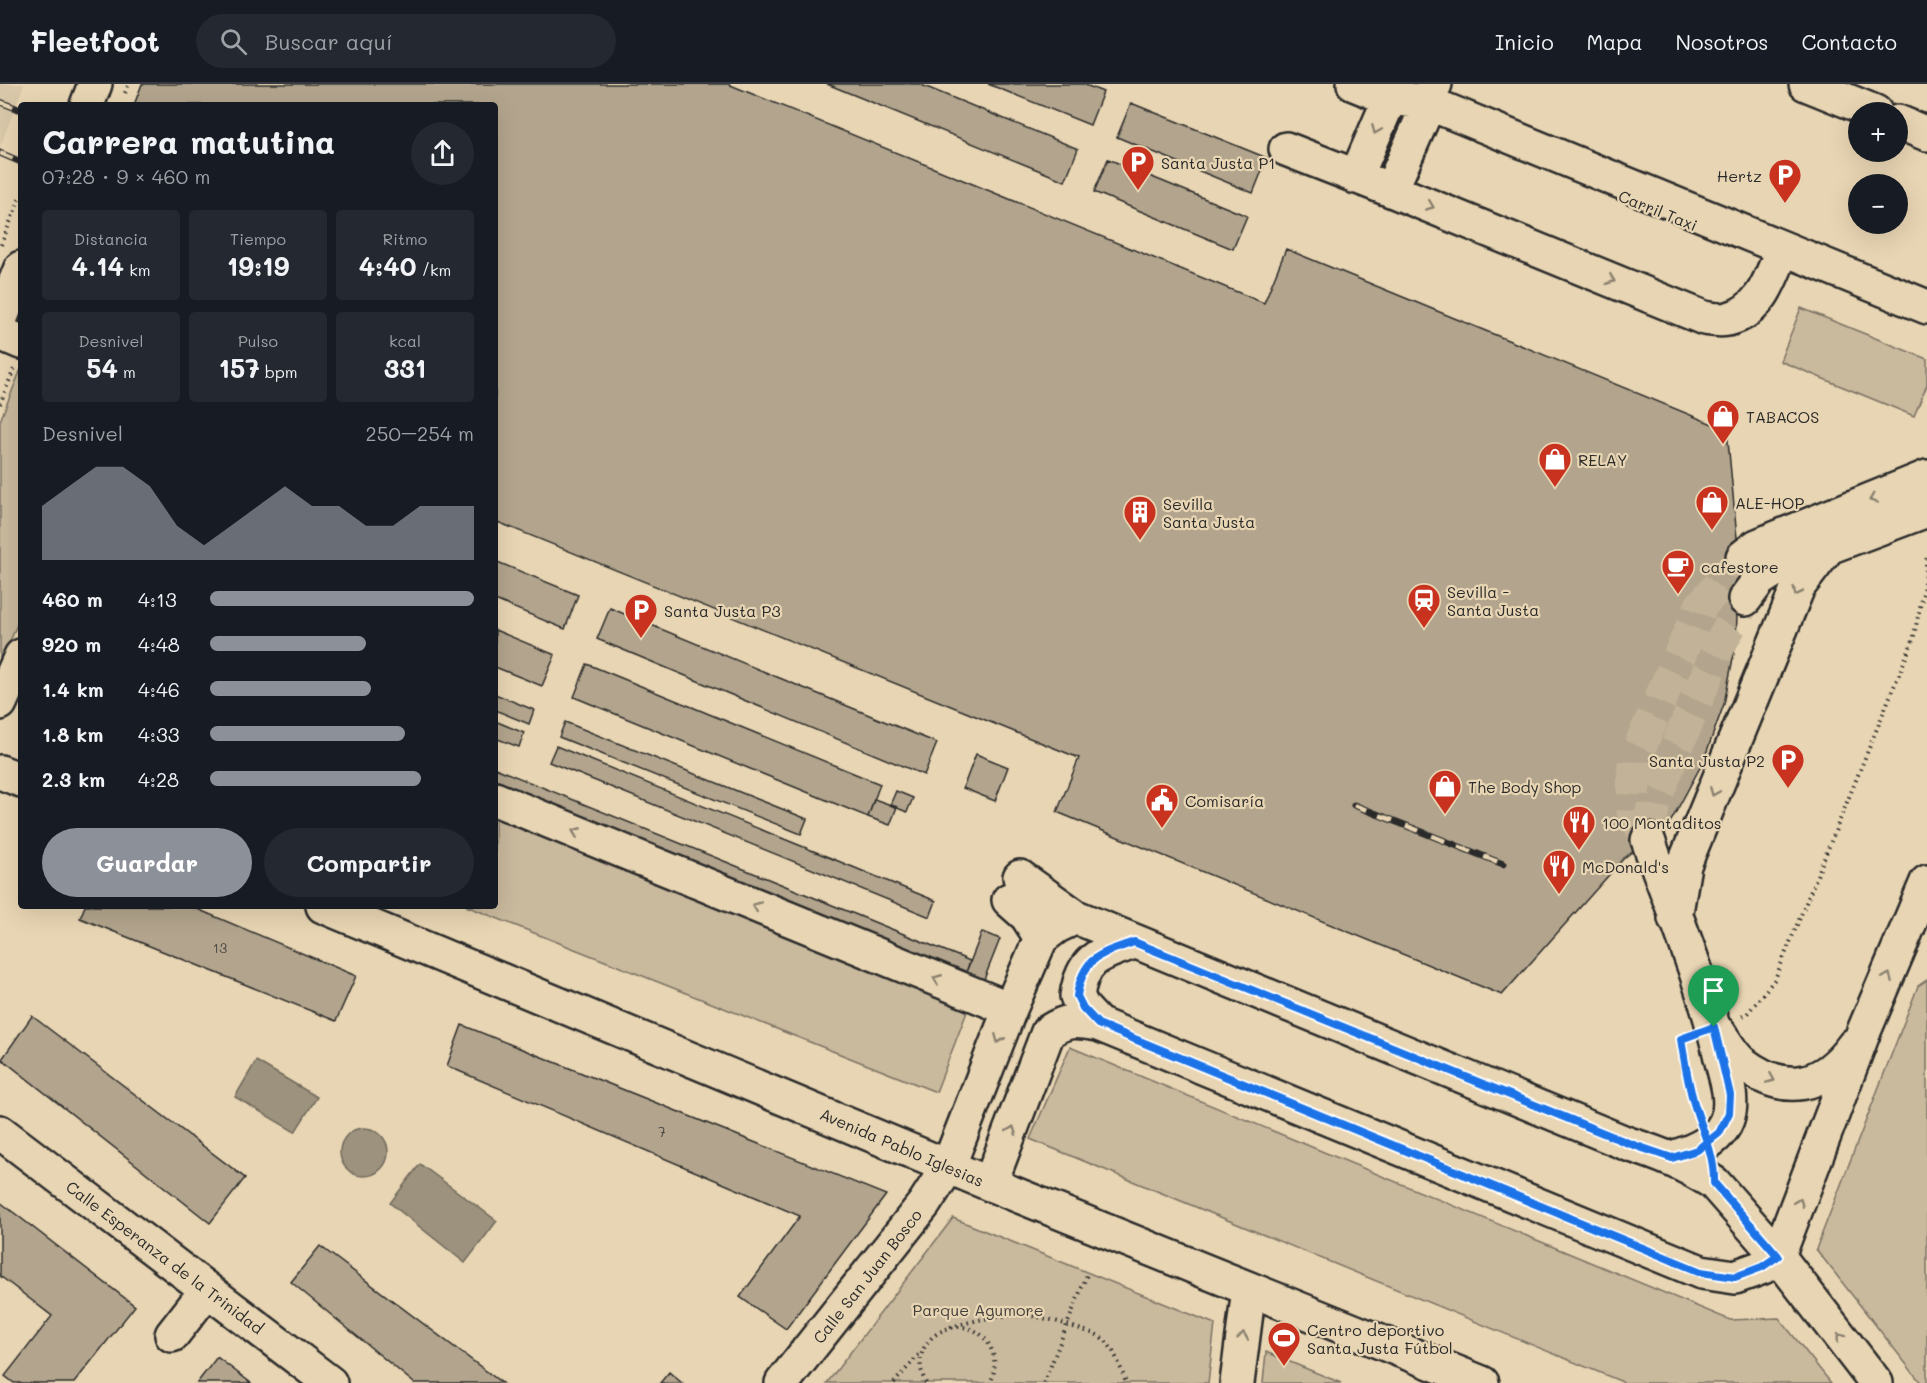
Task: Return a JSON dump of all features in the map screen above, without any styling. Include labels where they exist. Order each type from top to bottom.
[{"type":"main road","points":[[88,102],[95,84]]},
{"type":"main road","points":[[1354,84],[1428,101],[1781,253],[1927,320]]},
{"type":"main road","points":[[1813,86],[1851,102]]},
{"type":"main road","points":[[1356,177],[1392,91]]},
{"type":"main road","points":[[1391,190],[1428,101]]},
{"type":"main road","points":[[1908,126],[1927,134]]},
{"type":"main road","points":[[1286,149],[1704,318],[1726,320],[1749,310],[1765,292],[1781,253]]},
{"type":"main road","points":[[1781,253],[1927,307]]},
{"type":"main road","points":[[0,320],[18,275]]},
{"type":"main road","points":[[0,333],[18,351]]},
{"type":"main road","points":[[1743,557],[1757,546],[1927,477]]},
{"type":"main road","points":[[1745,599],[1760,580],[1786,563],[1927,510]]},
{"type":"main road","points":[[1675,918],[1684,866],[1798,587],[1830,545]]},
{"type":"main road","points":[[0,703],[18,663]]},
{"type":"main road","points":[[0,772],[18,779]]},
{"type":"main road","points":[[498,800],[1011,1009]]},
{"type":"main road","points":[[1648,840],[1714,1027],[1730,1095],[1729,1113],[1719,1133],[1697,1150],[1672,1158]]},
{"type":"main road","points":[[990,1184],[1048,1032],[1064,1021],[1079,1020],[1098,1024],[1701,1272],[1735,1277],[1762,1267],[1778,1256],[1864,1030],[1927,882]]},
{"type":"main road","points":[[1076,917],[1057,926],[1041,938],[1014,889],[1134,942],[1628,1143],[1672,1158],[1714,1183],[1778,1256],[1876,1383]]},
{"type":"main road","name":"Avenida Pablo Iglesias","points":[[330,909],[948,1167],[1482,1383]]},
{"type":"main road","name":"Calle San Juan Bosco","points":[[782,1383],[924,1204],[948,1167],[1041,938]]},
{"type":"main road","points":[[1098,1024],[1083,1008],[1077,996],[1082,974],[1097,956],[1134,942]]},
{"type":"main road","points":[[1714,1027],[1740,1063],[1776,1083],[1814,1082],[1842,1062],[1864,1030]]},
{"type":"main road","name":"Calle Esperanza de la Trinidad","points":[[0,1132],[330,1383]]},
{"type":"main road","points":[[1237,1383],[1249,1289]]},
{"type":"main road","points":[[172,1335],[207,1290]]},
{"type":"path","points":[[0,247],[18,202]]},
{"type":"path","points":[[0,404],[18,355]]},
{"type":"path","points":[[1708,1142],[1692,1096],[1681,1039],[1747,1014],[1775,979],[1913,640],[1923,593],[1927,555]]},
{"type":"path","points":[[1044,1383],[1088,1272]]},
{"type":"path","points":[[894,1383],[933,1336],[950,1327],[992,1316],[1029,1314],[1066,1324],[1102,1338],[1116,1358],[1126,1383]]},
{"type":"path","points":[[950,1327],[973,1330],[990,1346],[995,1368],[990,1383]]},
{"type":"path","points":[[922,1351],[920,1364],[926,1383]]},
{"type":"shaded area","points":[[0,84],[24,84],[0,147]]},
{"type":"shaded area","points":[[256,1061],[317,1097],[295,1132],[235,1097]]},
{"type":"shaded area","points":[[364,1128],[381,1135],[388,1152],[381,1169],[364,1176],[347,1169],[340,1152],[347,1135]]},
{"type":"shaded area","points":[[420,1164],[497,1221],[465,1263],[390,1203]]},
{"type":"green space","points":[[1801,308],[1927,359],[1927,385],[1914,416],[1780,361]]},
{"type":"green space","points":[[18,376],[18,622],[0,667],[0,421]]},
{"type":"green space","points":[[498,811],[970,1004],[936,1092],[474,909],[498,909]]},
{"type":"green space","points":[[1927,980],[1927,1383],[1921,1383],[1816,1249],[1918,986]]},
{"type":"green space","points":[[1070,1047],[1730,1320],[1779,1318],[1831,1383],[1625,1383],[1030,1139]]},
{"type":"green space","name":"Parque Agumore","points":[[953,1218],[1215,1324],[1208,1383],[827,1383]]},
{"type":"green space","name":"Centro deportivo Santa Justa Fútbol","points":[[1266,1352],[1341,1383],[1263,1383]]},
{"type":"building","name":"Sevilla Santa Justa","points":[[142,84],[728,84],[1264,303],[1286,249],[1727,430],[1739,560],[1736,643],[1724,704],[1703,762],[1671,821],[1624,858],[1502,995],[1057,812],[1079,758],[498,522],[498,102],[135,102]]},
{"type":"building","points":[[827,84],[919,84],[1078,149],[1065,181]]},
{"type":"building","points":[[988,84],[1083,84],[1103,92],[1090,125]]},
{"type":"building","points":[[1131,103],[1267,158],[1253,193],[1117,137]]},
{"type":"building","points":[[1108,159],[1247,216],[1233,249],[1094,192]]},
{"type":"building","points":[[498,562],[578,595],[565,629],[498,601]]},
{"type":"building","points":[[610,608],[937,743],[924,775],[597,639]]},
{"type":"building","points":[[498,631],[555,655],[542,686],[498,668]]},
{"type":"building","points":[[587,664],[880,784],[868,817],[574,697]]},
{"type":"building","points":[[498,695],[534,710],[529,724],[498,711]]},
{"type":"building","points":[[498,722],[524,733],[519,747],[498,739]]},
{"type":"building","points":[[565,722],[807,819],[801,834],[559,737]]},
{"type":"building","points":[[556,746],[936,901],[930,917],[549,762]]},
{"type":"building","points":[[976,754],[1008,767],[995,801],[963,788]]},
{"type":"building","points":[[498,769],[970,961],[965,975],[498,785]]},
{"type":"building","points":[[896,791],[913,798],[907,812],[890,805]]},
{"type":"building","points":[[874,799],[897,807],[890,825],[868,817]]},
{"type":"building","points":[[84,909],[197,909],[356,976],[336,1021],[80,918]]},
{"type":"building","points":[[982,932],[1000,939],[983,982],[965,975]]},
{"type":"building","points":[[32,1016],[245,1178],[210,1223],[2,1059]]},
{"type":"building","points":[[462,1025],[886,1195],[786,1329],[740,1297],[800,1216],[447,1066]]},
{"type":"building","points":[[0,1202],[135,1306],[74,1383],[14,1383],[5,1376],[52,1316],[0,1276]]},
{"type":"building","points":[[320,1246],[502,1383],[414,1383],[291,1282]]},
{"type":"building","points":[[217,1357],[251,1383],[197,1383]]},
{"type":"building","points":[[669,1372],[682,1383],[660,1383]]},
{"type":"tunnel","points":[[1648,840],[1633,811],[1634,760],[1701,606],[1743,557]]},
{"type":"tunnel","points":[[1648,838],[1654,801],[1720,644],[1745,599]]},
{"type":"railway","points":[[0,102],[18,109]]},
{"type":"railway","points":[[0,153],[18,161]]},
{"type":"railway","points":[[1354,805],[1503,864]]},
{"type":"place","name":"Santa Justa P1","points":[[1138,191]]},
{"type":"place","name":"Hertz","points":[[1785,204]]},
{"type":"place","name":"TABACOS","points":[[1723,445]]},
{"type":"place","name":"RELAY","points":[[1555,488]]},
{"type":"place","name":"ALE-HOP","points":[[1712,531]]},
{"type":"place","name":"Sevilla Santa Justa","points":[[1140,541]]},
{"type":"place","name":"cafestore","points":[[1678,595]]},
{"type":"place","name":"Sevilla - Santa Justa","points":[[1424,629]]},
{"type":"place","name":"Santa Justa P3","points":[[641,639]]},
{"type":"place","name":"Santa Justa P2","points":[[1788,789]]},
{"type":"place","name":"The Body Shop","points":[[1445,815]]},
{"type":"place","name":"Comisaría","points":[[1162,829]]},
{"type":"place","name":"100 Montaditos","points":[[1579,851]]},
{"type":"place","name":"McDonald's","points":[[1559,895]]},
{"type":"place","name":"Centro deportivo Santa Justa Fútbol","points":[[1284,1367]]},
{"type":"route","points":[[1714,1027],[1681,1039],[1692,1096],[1708,1142],[1714,1167],[1714,1183],[1778,1256],[1762,1267],[1735,1277],[1701,1272],[1098,1024],[1083,1008],[1077,996],[1082,974],[1097,956],[1134,942],[1628,1143],[1672,1158],[1697,1150],[1708,1142],[1719,1133],[1729,1113],[1730,1095],[1714,1027]]}]
